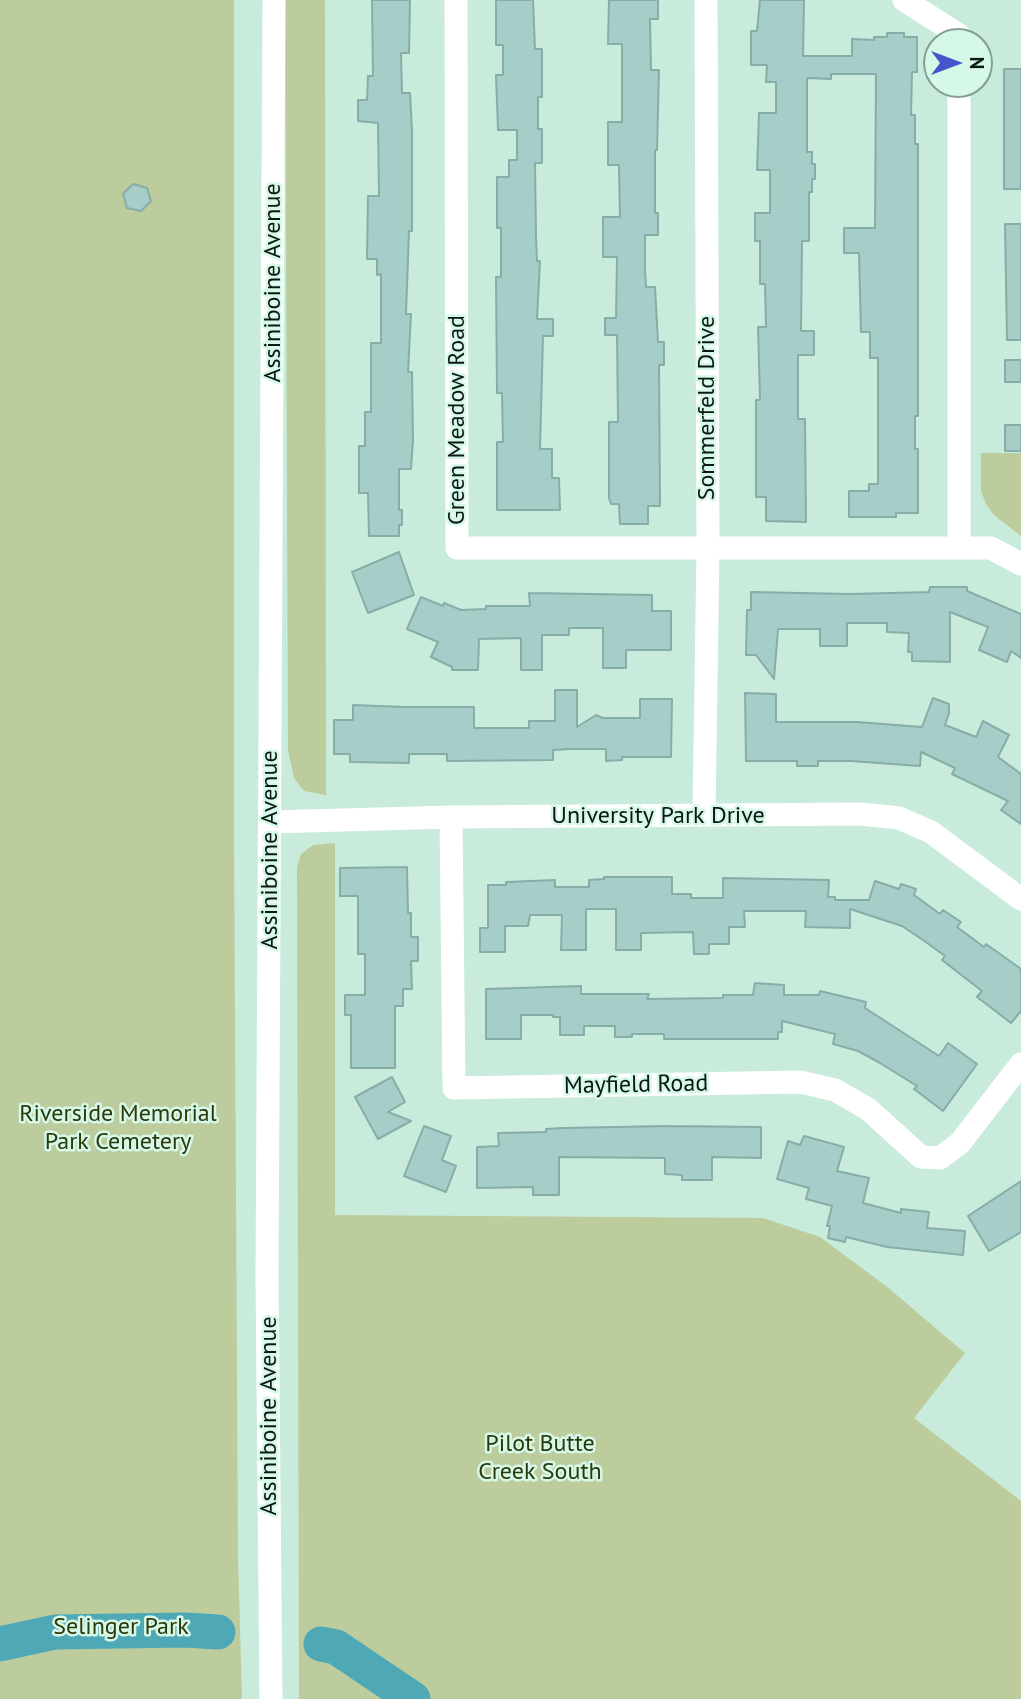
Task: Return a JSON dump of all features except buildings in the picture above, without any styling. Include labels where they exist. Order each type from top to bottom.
[{"type":"street","name":"Assiniboine Avenue","points":[[271,1699],[267,1277],[274,0]]},
{"type":"street","name":"Green Meadow Road","points":[[456,0],[457,548],[990,548],[1021,564]]},
{"type":"street","name":"Sommerfeld Drive","points":[[704,815],[708,548],[706,0]]},
{"type":"street","points":[[904,0],[948,28]]},
{"type":"street","points":[[959,98],[959,548]]},
{"type":"street","name":"University Park Drive","points":[[270,822],[451,817],[861,814],[899,818],[931,832],[1021,899]]},
{"type":"street","name":"Mayfield Road","points":[[451,817],[454,1088],[800,1082],[835,1090],[868,1109],[921,1157],[940,1158],[960,1143],[1021,1064]]},
{"type":"green space","name":"Riverside Memorial Park Cemetery","points":[[0,0],[234,0],[234,833],[238,1556],[242,1699],[0,1699]]},
{"type":"green space","points":[[285,0],[325,0],[326,795],[304,791],[294,778],[288,750]]},
{"type":"green space","points":[[981,453],[1021,453],[1021,536],[994,515],[986,504],[981,491]]},
{"type":"green space","name":"Pilot Butte Creek South","points":[[335,843],[335,1215],[763,1218],[820,1237],[886,1286],[965,1353],[914,1418],[1021,1501],[1021,1699],[299,1699],[297,867],[301,854],[313,845]]},
{"type":"waterway","points":[[0,1644],[55,1632],[218,1632]]},
{"type":"waterway","points":[[321,1644],[336,1647],[413,1699]]},
{"type":"park label","name":"Selinger Park","points":[[121,1627]]}]
